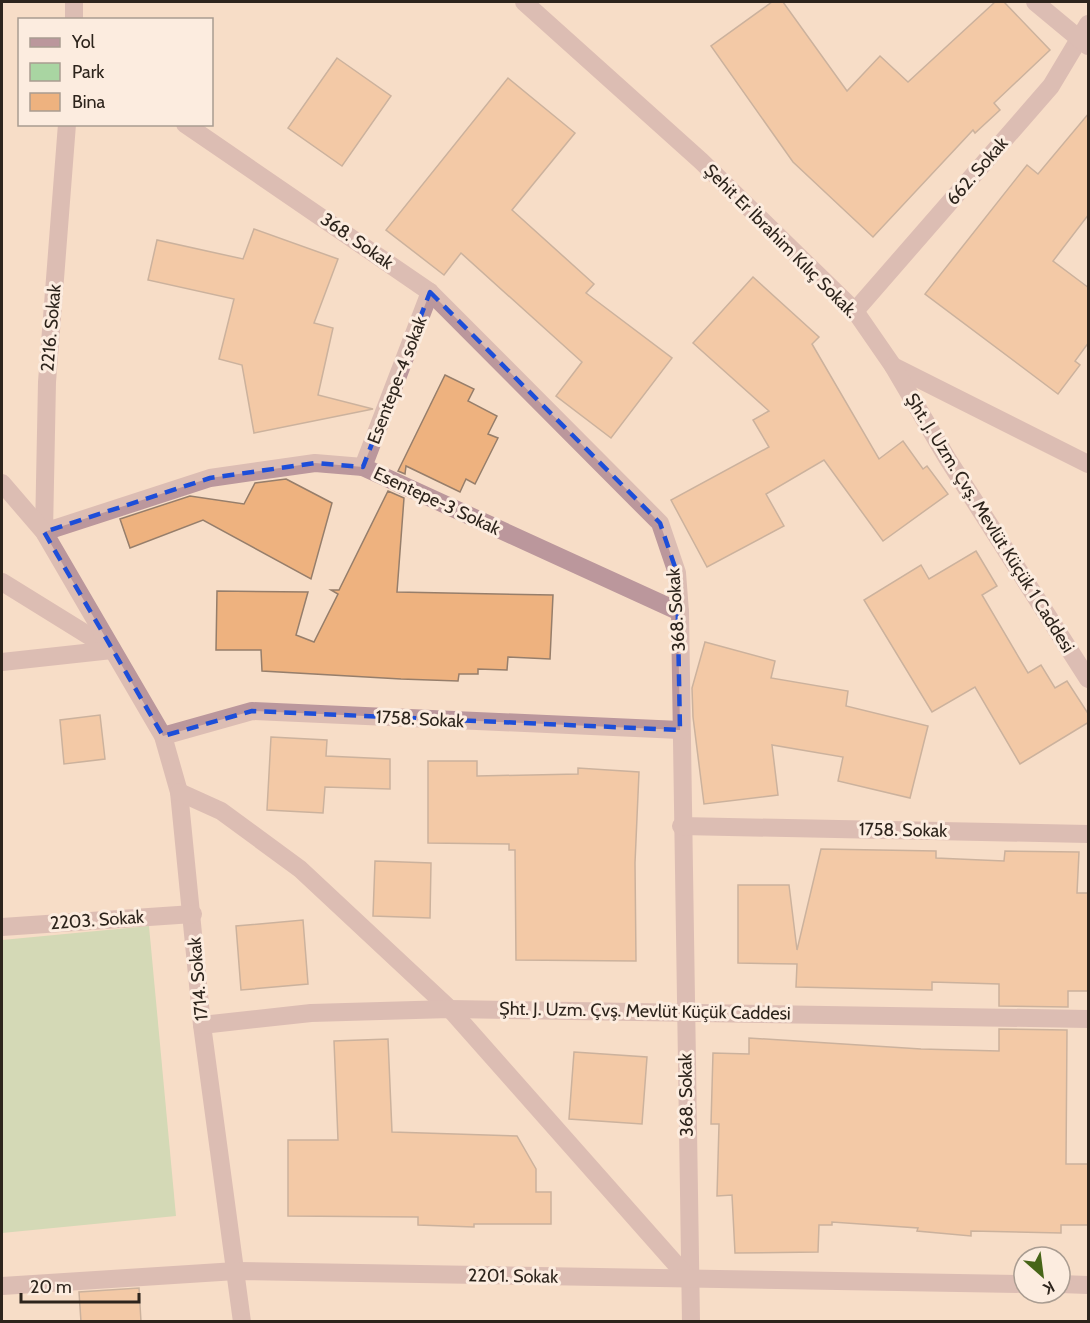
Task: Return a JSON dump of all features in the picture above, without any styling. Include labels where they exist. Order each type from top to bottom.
[{"type":"street","points":[[74,2],[74,18]]},
{"type":"street","name":"Şehit Er İbrahim Kılıç Sokak.","points":[[524,2],[700,161],[855,311],[893,366],[1089,464]]},
{"type":"street","points":[[1035,2],[1085,36]]},
{"type":"street","name":"662. Sokak","points":[[855,311],[1051,86],[1085,36]]},
{"type":"street","name":"2216. Sokak","points":[[44,532],[47,382],[68,126]]},
{"type":"street","name":"368. Sokak","points":[[188,126],[430,292],[660,523],[677,573],[680,612],[681,826],[691,1322]]},
{"type":"street","name":"Esentepe-4 sokak","points":[[363,468],[430,292]]},
{"type":"street","name":"Şht. J. Uzm. Çvş. Mevlüt Küçük 1 Caddesi","points":[[893,366],[947,458],[1089,679]]},
{"type":"street","name":"Esentepe-3 Sokak","points":[[44,532],[210,478],[315,464],[363,468],[680,612]]},
{"type":"street","name":"1714. Sokak","points":[[2,483],[44,532],[163,736],[179,792],[193,914],[202,1025],[242,1322]]},
{"type":"street","name":"1714. Sokak","points":[[2,582],[112,650]]},
{"type":"street","points":[[2,662],[112,650]]},
{"type":"street","name":"1758. Sokak","points":[[163,736],[252,711],[680,730]]},
{"type":"street","points":[[179,792],[221,811],[300,869],[450,1009],[689,1279]]},
{"type":"street","name":"1758. Sokak","points":[[681,826],[1089,834]]},
{"type":"street","name":"2203. Sokak","points":[[2,927],[193,914]]},
{"type":"street","name":"Şht. J. Uzm. Çvş. Mevlüt Küçük Caddesi","points":[[202,1025],[311,1013],[450,1009],[1089,1019]]},
{"type":"street","name":"2201. Sokak","points":[[2,1286],[236,1271],[1012,1284]]},
{"type":"street","points":[[1072,1284],[1089,1285]]},
{"type":"highlighted area","points":[[430,292],[660,523],[677,573],[680,730],[252,711],[163,736],[44,532],[210,478],[315,463],[363,467]]},
{"type":"green space","points":[[149,926],[176,1216],[2,1233],[2,940]]},
{"type":"building","points":[[772,2],[783,2],[847,91],[880,56],[908,82],[995,2],[1004,2],[1050,50],[994,103],[1000,110],[975,133],[973,130],[873,237],[793,162],[711,46]]},
{"type":"building","points":[[337,58],[391,96],[342,166],[288,128]]},
{"type":"building","points":[[508,78],[575,133],[512,210],[594,284],[586,293],[672,358],[611,438],[556,396],[582,362],[461,253],[444,275],[386,230]]},
{"type":"building","points":[[1089,113],[1089,214],[1053,261],[1089,288],[1089,342],[1075,361],[1080,365],[1058,394],[925,294],[1027,165],[1038,174]]},
{"type":"building","points":[[254,229],[338,259],[314,323],[333,328],[318,395],[373,409],[254,433],[242,365],[219,359],[234,299],[148,280],[157,240],[243,259]]},
{"type":"building","points":[[753,277],[819,337],[812,344],[879,459],[903,441],[923,469],[927,466],[948,494],[883,541],[824,460],[766,494],[784,526],[707,567],[671,500],[769,447],[753,420],[769,411],[693,343]]},
{"type":"building","points":[[445,375],[474,389],[468,401],[497,416],[488,434],[498,438],[475,484],[466,479],[460,492],[406,466],[405,474],[398,471]]},
{"type":"building","points":[[286,479],[332,503],[311,579],[203,520],[130,548],[120,519],[190,496],[244,504],[255,483]]},
{"type":"building","points":[[388,491],[404,498],[397,592],[553,595],[550,659],[508,657],[507,670],[478,669],[478,674],[459,674],[458,681],[262,671],[261,650],[216,650],[217,591],[308,592],[296,635],[314,642],[338,594],[331,590],[339,590]]},
{"type":"building","points":[[976,551],[997,586],[982,595],[1028,673],[1041,665],[1055,688],[1067,681],[1089,715],[1089,722],[1020,764],[975,687],[932,712],[864,600],[921,565],[929,579]]},
{"type":"building","points":[[705,642],[775,661],[771,678],[848,691],[846,706],[928,726],[910,798],[838,781],[843,757],[772,745],[778,795],[704,804],[693,717],[692,688]]},
{"type":"building","points":[[100,715],[105,759],[64,764],[60,720]]},
{"type":"building","points":[[271,737],[327,740],[326,756],[390,759],[390,789],[325,787],[323,813],[267,810]]},
{"type":"building","points":[[428,761],[477,761],[477,776],[578,774],[578,768],[639,772],[635,863],[636,961],[516,960],[515,850],[509,850],[509,844],[428,843]]},
{"type":"building","points":[[821,849],[936,851],[936,858],[1004,861],[1005,851],[1079,852],[1077,893],[1089,893],[1089,991],[1068,991],[1068,1007],[999,1006],[999,984],[932,982],[932,990],[796,987],[797,964],[738,963],[738,885],[789,885],[797,950]]},
{"type":"building","points":[[375,861],[431,863],[430,918],[373,916]]},
{"type":"building","points":[[303,920],[308,984],[241,990],[236,926]]},
{"type":"building","points":[[999,1029],[1067,1030],[1066,1164],[1089,1164],[1088,1225],[1061,1225],[1061,1233],[971,1231],[971,1236],[917,1231],[918,1228],[832,1222],[832,1225],[819,1225],[818,1252],[735,1253],[732,1195],[717,1196],[719,1124],[711,1124],[713,1053],[749,1054],[749,1038],[921,1049],[999,1051]]},
{"type":"building","points":[[388,1039],[392,1132],[517,1136],[536,1169],[536,1192],[551,1192],[551,1224],[474,1224],[474,1227],[418,1225],[418,1217],[288,1216],[288,1140],[338,1140],[334,1041]]},
{"type":"building","points":[[574,1052],[647,1057],[642,1124],[569,1119]]},
{"type":"building","points":[[139,1288],[141,1322],[81,1322],[79,1292]]}]
